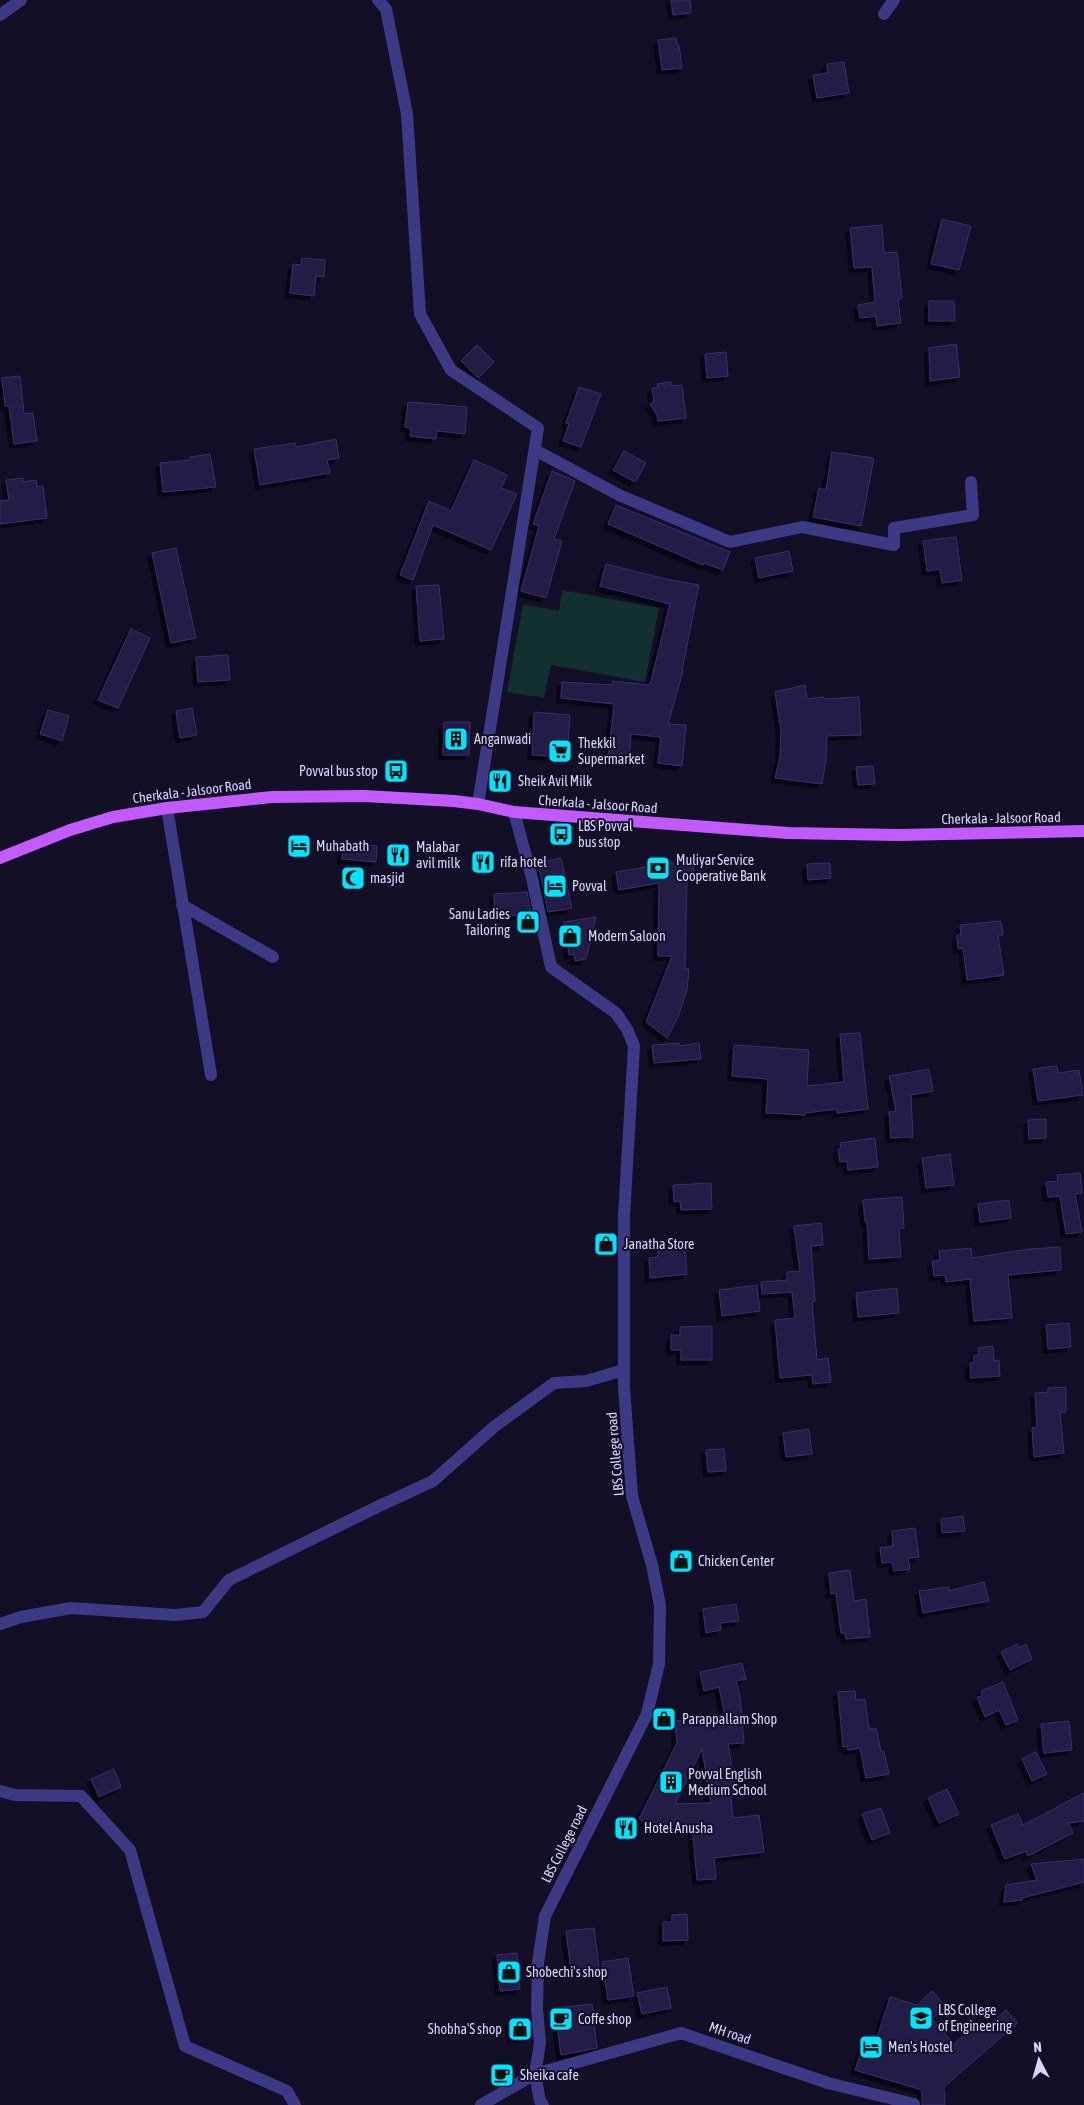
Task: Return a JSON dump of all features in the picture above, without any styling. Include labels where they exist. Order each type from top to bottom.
[{"type":"main road","name":"Cherkala - Jalsoor Road","points":[[0,858],[70,830],[113,817],[167,808],[272,796],[364,796],[478,804],[514,812],[788,834],[898,835],[1084,831]]},
{"type":"street","points":[[0,15],[21,0]]},
{"type":"street","points":[[884,14],[894,0]]},
{"type":"street","points":[[385,3],[407,114],[420,314],[451,370],[538,428],[478,804]]},
{"type":"street","points":[[535,450],[619,495],[730,542],[802,527],[894,545],[894,528],[973,516],[971,482]]},
{"type":"street","points":[[167,808],[211,1075]]},
{"type":"street","name":"LBS College road","points":[[514,812],[532,878],[551,967],[616,1013],[627,1029],[634,1046],[624,1216],[624,1370],[632,1496],[652,1565],[660,1605],[659,1664],[647,1714],[545,1916],[538,1963],[537,2009],[540,2043],[535,2074],[540,2101],[543,2105]]},
{"type":"street","points":[[182,904],[274,957]]},
{"type":"street","points":[[0,1624],[71,1608],[175,1615],[203,1612],[229,1580],[376,1506],[433,1481],[495,1426],[554,1383],[586,1381],[624,1370]]},
{"type":"street","points":[[0,1791],[15,1795],[81,1796],[130,1850],[185,2046],[287,2091],[295,2105]]},
{"type":"street","name":"MH road","points":[[481,2105],[535,2074],[682,2033],[828,2083],[914,2104]]},
{"type":"green space","points":[[562,590],[659,608],[645,682],[551,665],[544,698],[507,692],[523,604],[559,611]]},
{"type":"building","points":[[671,0],[690,0],[691,13],[673,15]]},
{"type":"building","points":[[676,38],[677,45],[679,45],[682,68],[662,70],[658,40]]},
{"type":"building","points":[[844,62],[849,93],[817,98],[813,75],[828,73],[827,64]]},
{"type":"building","points":[[942,219],[971,226],[959,270],[931,264]]},
{"type":"building","points":[[882,225],[884,253],[897,252],[902,298],[898,299],[901,323],[877,326],[876,316],[860,318],[858,305],[875,302],[872,267],[854,268],[850,228]]},
{"type":"building","points":[[302,258],[325,260],[324,277],[316,276],[314,296],[290,293],[293,264],[301,265]]},
{"type":"building","points":[[929,301],[954,301],[955,321],[929,321]]},
{"type":"building","points":[[956,344],[960,377],[930,381],[929,348]]},
{"type":"building","points":[[477,345],[494,362],[478,378],[461,361]]},
{"type":"building","points":[[726,352],[728,376],[707,378],[705,354]]},
{"type":"building","points":[[20,376],[24,414],[33,413],[37,441],[14,444],[9,406],[5,406],[2,378]]},
{"type":"building","points":[[671,382],[672,386],[682,385],[686,418],[658,421],[657,415],[650,404],[654,401],[652,388],[658,388],[657,384]]},
{"type":"building","points":[[579,387],[601,394],[581,447],[563,441],[569,424],[566,423]]},
{"type":"building","points":[[408,402],[467,407],[465,434],[437,431],[436,439],[410,436],[411,428],[405,427]]},
{"type":"building","points":[[336,439],[339,458],[327,460],[330,473],[260,485],[254,449],[295,443],[296,447]]},
{"type":"building","points":[[624,451],[646,463],[635,482],[613,470]]},
{"type":"building","points":[[832,452],[874,458],[861,526],[813,517],[819,488],[826,490]]},
{"type":"building","points":[[210,454],[216,487],[163,492],[160,463],[190,460],[190,457]]},
{"type":"building","points":[[474,460],[507,475],[501,488],[517,494],[491,550],[433,525],[413,580],[400,575],[429,501],[451,511]]},
{"type":"building","points":[[552,471],[575,481],[554,539],[562,541],[546,598],[521,591],[539,526],[533,524]]},
{"type":"building","points":[[23,478],[23,482],[36,480],[37,487],[43,486],[47,518],[0,524],[0,501],[9,500],[6,480]]},
{"type":"building","points":[[616,505],[730,552],[723,570],[704,563],[703,565],[608,524]]},
{"type":"building","points":[[956,537],[962,580],[942,583],[940,569],[927,571],[923,541]]},
{"type":"building","points":[[176,548],[196,638],[171,643],[152,553]]},
{"type":"building","points":[[789,551],[793,571],[759,578],[755,558]]},
{"type":"building","points":[[606,564],[699,585],[683,671],[668,724],[686,725],[682,766],[658,763],[661,737],[631,734],[629,763],[608,761],[614,704],[561,698],[562,682],[612,685],[612,681],[650,685],[670,604],[600,586]]},
{"type":"building","points":[[439,585],[444,639],[420,641],[416,586]]},
{"type":"building","points":[[131,629],[150,638],[118,708],[98,700]]},
{"type":"building","points":[[228,655],[230,680],[198,682],[196,657]]},
{"type":"building","points":[[805,685],[807,699],[859,697],[861,735],[827,736],[822,784],[775,778],[780,757],[781,731],[775,692]]},
{"type":"building","points":[[192,708],[197,735],[180,738],[176,711]]},
{"type":"building","points":[[48,710],[69,716],[62,741],[40,734]]},
{"type":"building","points":[[534,712],[570,715],[567,757],[532,755]]},
{"type":"building","name":"Anganwadi","points":[[444,722],[470,722],[469,755],[443,755]]},
{"type":"building","points":[[873,766],[875,784],[858,785],[856,767]]},
{"type":"building","points":[[343,843],[377,846],[376,862],[342,859]]},
{"type":"building","name":"Povval","points":[[561,858],[572,908],[548,912],[538,863]]},
{"type":"building","points":[[692,859],[695,878],[687,879],[685,969],[689,969],[687,990],[678,1017],[667,1038],[646,1022],[672,956],[658,956],[659,883],[619,890],[616,872]]},
{"type":"building","points":[[830,863],[831,878],[808,880],[807,864]]},
{"type":"building","points":[[527,892],[531,914],[495,917],[494,894]]},
{"type":"building","points":[[596,917],[586,959],[575,961],[574,954],[569,955],[564,922]]},
{"type":"building","points":[[1001,921],[1003,935],[998,936],[1004,975],[967,980],[963,948],[958,949],[957,935],[961,934],[960,925]]},
{"type":"building","points":[[860,1033],[868,1109],[837,1113],[837,1109],[805,1113],[805,1115],[766,1113],[768,1079],[732,1076],[734,1045],[809,1050],[807,1086],[844,1082],[840,1034]]},
{"type":"building","points":[[679,1043],[679,1046],[699,1043],[701,1059],[654,1063],[652,1045]]},
{"type":"building","points":[[1057,1066],[1058,1073],[1079,1070],[1083,1095],[1038,1101],[1033,1069]]},
{"type":"building","points":[[929,1069],[933,1091],[911,1095],[913,1137],[891,1138],[889,1112],[896,1111],[889,1076]]},
{"type":"building","points":[[1046,1119],[1046,1138],[1029,1139],[1028,1120]]},
{"type":"building","points":[[875,1138],[878,1167],[848,1170],[847,1161],[840,1162],[838,1149],[841,1148],[840,1143]]},
{"type":"building","points":[[950,1154],[954,1185],[926,1188],[922,1158]]},
{"type":"building","points":[[1080,1173],[1082,1193],[1075,1194],[1082,1232],[1066,1234],[1060,1196],[1048,1197],[1046,1182],[1058,1181],[1057,1175]]},
{"type":"building","points":[[711,1183],[712,1209],[681,1210],[680,1201],[674,1202],[673,1185]]},
{"type":"building","points":[[902,1197],[904,1228],[899,1228],[901,1257],[869,1259],[867,1221],[865,1221],[863,1200]]},
{"type":"building","points":[[1009,1200],[1011,1218],[980,1222],[978,1204]]},
{"type":"building","points":[[821,1223],[823,1245],[811,1246],[815,1301],[812,1302],[817,1360],[828,1358],[831,1382],[813,1384],[812,1375],[780,1378],[775,1320],[795,1318],[792,1292],[762,1294],[761,1282],[787,1280],[787,1272],[800,1271],[794,1226]]},
{"type":"building","points":[[1060,1247],[1061,1270],[1008,1275],[1012,1318],[974,1321],[970,1279],[946,1282],[945,1275],[934,1276],[932,1261],[940,1260],[939,1251],[971,1248],[972,1258],[1030,1249]]},
{"type":"building","points":[[685,1248],[687,1274],[650,1278],[649,1258],[658,1257],[658,1251]]},
{"type":"building","points":[[757,1285],[760,1311],[722,1316],[719,1290]]},
{"type":"building","points":[[897,1288],[899,1313],[858,1317],[856,1293]]},
{"type":"building","points":[[1069,1323],[1071,1347],[1048,1349],[1046,1325]]},
{"type":"building","points":[[712,1326],[712,1360],[681,1360],[681,1350],[671,1350],[671,1335],[680,1335],[680,1327]]},
{"type":"building","points":[[993,1346],[994,1361],[999,1360],[1000,1376],[971,1378],[970,1363],[974,1363],[974,1355],[979,1355],[978,1348]]},
{"type":"building","points":[[1066,1387],[1066,1412],[1060,1413],[1064,1453],[1034,1457],[1032,1428],[1037,1427],[1035,1393],[1048,1392],[1048,1388]]},
{"type":"building","points":[[809,1429],[812,1454],[786,1457],[783,1433]]},
{"type":"building","points":[[724,1449],[726,1471],[708,1472],[706,1450]]},
{"type":"building","points":[[963,1516],[965,1531],[942,1533],[941,1519]]},
{"type":"building","points":[[915,1528],[919,1557],[908,1558],[910,1569],[894,1571],[892,1562],[882,1563],[880,1548],[893,1546],[892,1531]]},
{"type":"building","points":[[850,1570],[854,1601],[866,1599],[870,1637],[846,1639],[845,1633],[841,1633],[836,1593],[831,1594],[829,1573]]},
{"type":"building","points":[[984,1582],[989,1601],[923,1613],[919,1591],[949,1587],[949,1591]]},
{"type":"building","points":[[736,1604],[739,1621],[720,1623],[721,1630],[706,1633],[703,1609]]},
{"type":"building","points":[[1017,1644],[1019,1648],[1026,1644],[1032,1659],[1010,1670],[1001,1652]]},
{"type":"building","points":[[742,1663],[746,1679],[736,1681],[740,1696],[744,1743],[728,1744],[735,1786],[730,1787],[733,1818],[759,1815],[764,1852],[714,1858],[716,1879],[697,1880],[692,1825],[664,1826],[662,1830],[639,1819],[677,1743],[675,1721],[725,1716],[719,1687],[704,1691],[700,1672]],"holes":[[[702,1749],[711,1803],[675,1804]]]},
{"type":"building","points":[[1003,1682],[1018,1720],[1006,1725],[999,1710],[985,1717],[977,1697],[982,1696],[981,1691]]},
{"type":"building","points":[[855,1691],[856,1700],[865,1699],[869,1729],[876,1728],[889,1774],[866,1778],[860,1748],[848,1750],[847,1746],[843,1747],[838,1692]]},
{"type":"building","points":[[1069,1721],[1072,1750],[1044,1753],[1041,1724]]},
{"type":"building","points":[[1036,1752],[1047,1774],[1032,1781],[1022,1759]]},
{"type":"building","points":[[114,1769],[121,1787],[99,1797],[91,1779]]},
{"type":"building","points":[[947,1789],[959,1814],[939,1823],[928,1798]]},
{"type":"building","points":[[1084,1793],[1084,1821],[1068,1823],[1073,1833],[1028,1856],[1026,1851],[1005,1859],[991,1825],[1018,1814],[1023,1825]]},
{"type":"building","points":[[881,1808],[890,1833],[872,1840],[862,1814]]},
{"type":"building","points":[[1084,1859],[1084,1882],[1022,1898],[1022,1900],[1004,1902],[1006,1885],[1037,1880],[1031,1864]]},
{"type":"building","points":[[687,1914],[688,1940],[663,1941],[663,1922],[672,1922],[672,1915]]},
{"type":"building","points":[[594,1928],[599,1968],[571,1971],[566,1931]]},
{"type":"building","name":"Shobechi's shop","points":[[517,1953],[520,1989],[500,1991],[497,1955]]},
{"type":"building","points":[[628,1958],[634,1996],[608,2000],[602,1962]]},
{"type":"building","points":[[667,1987],[671,2008],[642,2014],[637,1993]]},
{"type":"building","name":"Men's Hostel","points":[[932,1991],[946,2007],[932,2019],[954,2044],[978,2023],[984,2029],[1006,2010],[1018,2023],[944,2087],[945,2105],[922,2105],[922,2090],[855,2070],[866,2038],[876,2041],[890,1997],[917,2005]]},
{"type":"building","points":[[592,2004],[597,2048],[561,2055],[555,2008]]},
{"type":"building","name":"Shobha'S shop","points":[[528,2020],[530,2036],[512,2039],[510,2022]]},
{"type":"place","name":"Anganwadi","points":[[456,739]]},
{"type":"place","name":"Thekkil Supermarket","points":[[560,751]]},
{"type":"place","name":"Povval bus stop","points":[[396,771]]},
{"type":"place","name":"Sheik Avil Milk","points":[[500,781]]},
{"type":"place","name":"LBS Povval bus stop","points":[[561,834]]},
{"type":"place","name":"Muhabath","points":[[299,846]]},
{"type":"place","name":"Malabar avil milk","points":[[398,855]]},
{"type":"place","name":"rifa hotel","points":[[483,862]]},
{"type":"place","name":"Muliyar Service Cooperative Bank","points":[[658,868]]},
{"type":"place","name":"masjid","points":[[353,878]]},
{"type":"place","name":"Povval","points":[[555,886]]},
{"type":"place","name":"Sanu Ladies Tailoring","points":[[528,922]]},
{"type":"place","name":"Modern Saloon","points":[[570,936]]},
{"type":"place","name":"Janatha Store","points":[[606,1244]]},
{"type":"place","name":"Chicken Center","points":[[681,1561]]},
{"type":"place","name":"Parappallam Shop","points":[[664,1719]]},
{"type":"place","name":"Povval English Medium School","points":[[671,1782]]},
{"type":"place","name":"Hotel Anusha","points":[[626,1828]]},
{"type":"place","name":"Shobechi's shop","points":[[509,1972]]},
{"type":"place","name":"LBS College of Engineering","points":[[921,2018]]},
{"type":"place","name":"Coffe shop","points":[[561,2019]]},
{"type":"place","name":"Shobha'S shop","points":[[520,2029]]},
{"type":"place","name":"Men's Hostel","points":[[871,2047]]},
{"type":"place","name":"Sheika cafe","points":[[502,2075]]}]
